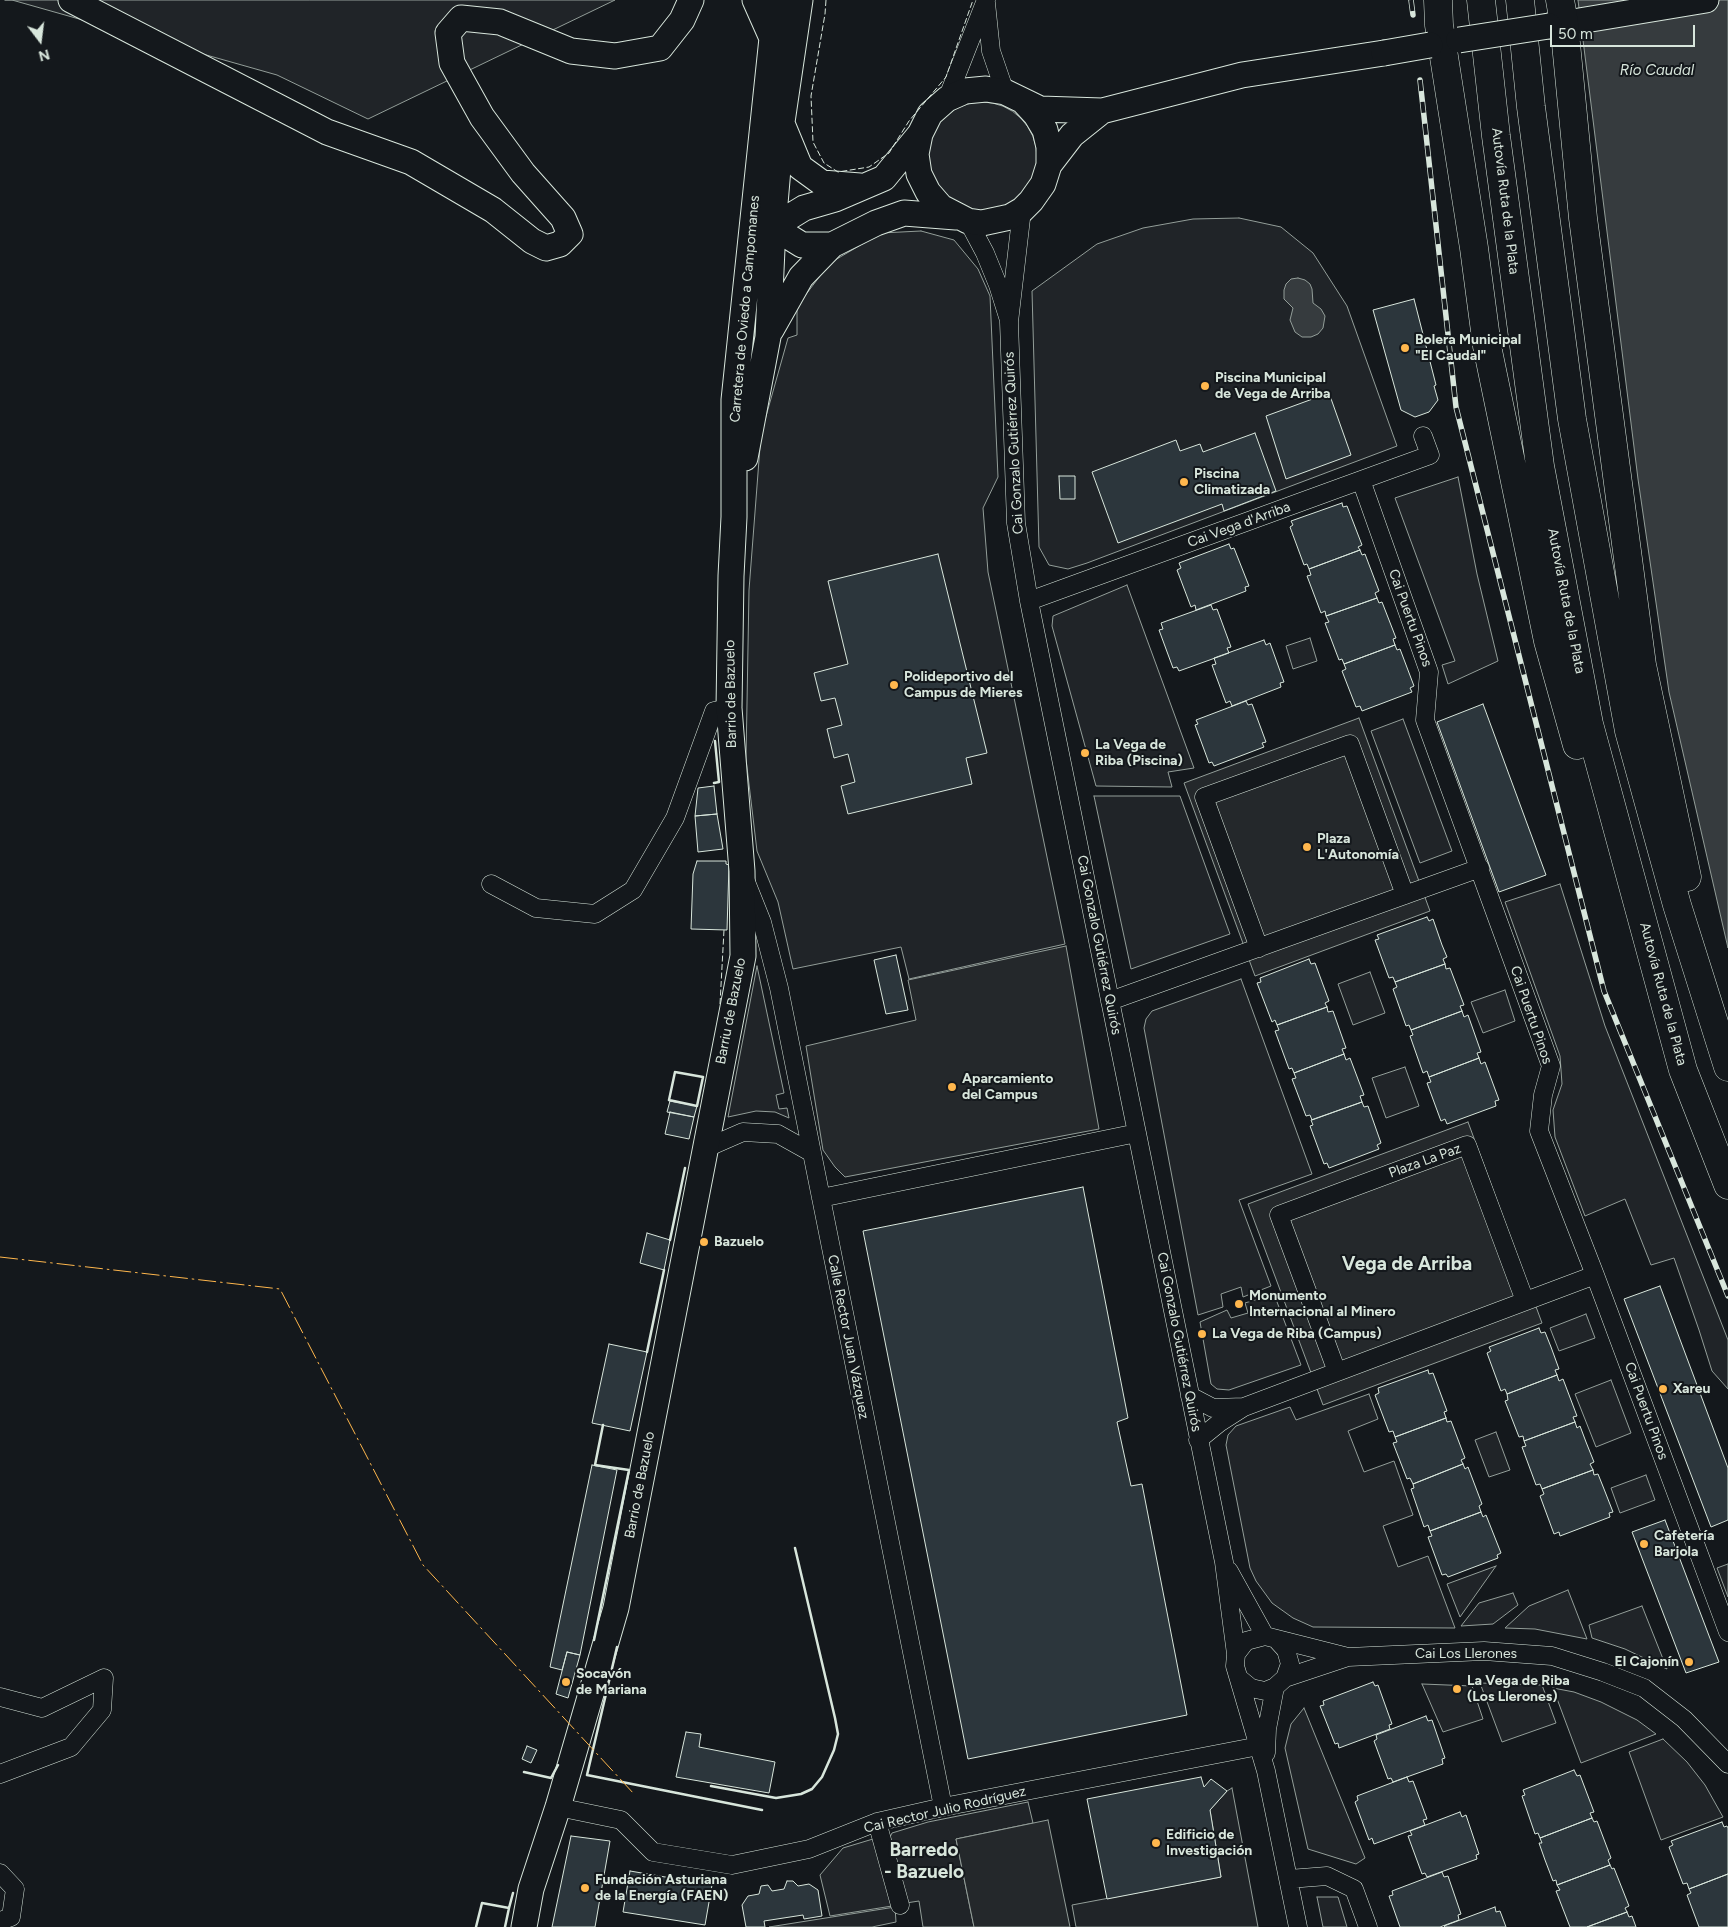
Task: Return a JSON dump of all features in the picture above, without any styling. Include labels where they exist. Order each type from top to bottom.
[{"type":"highway","points":[[1438,0],[1487,346],[1548,641],[1622,911],[1671,1025]]},
{"type":"highway","name":"Autovía Ruta de la Plata","points":[[1481,0],[1496,136],[1540,466],[1589,724],[1683,1070],[1728,1185]]},
{"type":"highway","points":[[1520,0],[1531,107],[1572,419],[1629,731],[1677,905],[1727,1064]]},
{"type":"highway","points":[[1563,17],[1583,218],[1642,665],[1727,1064]]},
{"type":"street","points":[[71,0],[327,132],[412,162],[493,210],[532,241],[546,248],[560,244],[570,234],[563,218],[523,173],[482,117],[452,63],[448,33],[461,18],[500,22],[571,51],[615,56],[660,48],[682,20],[691,0]]},
{"type":"street","points":[[755,0],[771,34],[782,122],[800,168],[822,183],[867,186]]},
{"type":"street","name":"Carretera de Oviedo a Campomanes","points":[[734,517],[734,400],[776,0]]},
{"type":"street","name":"Carretera de Oviedo a Campomanes","points":[[734,517],[768,337],[772,227],[782,122],[800,0]]},
{"type":"street","points":[[768,337],[800,276],[832,245],[904,213],[963,219],[982,223],[1010,217],[1022,210],[1043,184],[1049,165],[1049,147],[1045,130],[1036,115],[1014,97],[991,51],[986,0]]},
{"type":"street","points":[[947,99],[986,0]]},
{"type":"street","points":[[741,326],[759,300],[763,248],[772,227],[804,208],[835,199],[884,178],[920,134],[930,114],[947,99],[966,91],[986,89],[1014,97],[1040,109],[1102,111],[1242,75],[1444,43],[1563,17],[1706,0]]},
{"type":"street","points":[[1049,165],[1072,135],[1102,111]]},
{"type":"street","points":[[920,134],[916,154],[919,174],[928,192],[941,207],[963,219]]},
{"type":"street","points":[[761,143],[763,193],[772,227],[802,245],[832,245]]},
{"type":"street","name":"Cai Gonzalo Gutiérrez Quirós","points":[[1022,210],[1009,322],[1016,523],[1029,601],[1224,1562],[1236,1654],[1235,1666],[1266,1771]]},
{"type":"street","name":"Cai Gonzalo Gutiérrez Quirós","points":[[963,219],[985,253],[995,277],[1009,322]]},
{"type":"street","name":"Cai Vega d'Arriba","points":[[1029,601],[1430,455],[1423,436]]},
{"type":"street","name":"Cai Puertu Pinos","points":[[1361,480],[1429,672],[1425,720],[1551,1066],[1543,1095],[1539,1131],[1595,1275],[1728,1632]]},
{"type":"street","name":"Barrio de Bazuelo","points":[[734,517],[729,708],[742,871]]},
{"type":"street","points":[[491,884],[536,908],[595,914],[633,890],[675,818],[714,711],[729,708]]},
{"type":"street","points":[[1259,948],[1204,797],[1350,744],[1405,895]]},
{"type":"street","points":[[1110,1001],[1480,868]]},
{"type":"street","name":"Barriu de Bazuelo","points":[[704,1149],[743,956],[742,871]]},
{"type":"street","name":"Calle Rector Juan Vázquez","points":[[742,871],[762,922],[779,988],[942,1807]]},
{"type":"street","points":[[704,1149],[742,1132],[751,1132],[778,1134],[812,1153]]},
{"type":"street","points":[[821,1198],[1137,1133]]},
{"type":"street","name":"Plaza La Paz","points":[[1337,1372],[1279,1215],[1467,1145],[1525,1301]]},
{"type":"street","name":"Barrio de Bazuelo","points":[[524,1927],[531,1889],[558,1807],[616,1608],[704,1149]]},
{"type":"street","points":[[1198,1440],[1219,1423],[1244,1407],[1595,1275]]},
{"type":"street","points":[[1190,1396],[1213,1408],[1244,1407]]},
{"type":"street","name":"Cai Gonzalo Gutiérrez Quirós","points":[[1224,1562],[1270,1638],[1286,1650],[1290,1664],[1280,1683],[1267,1729],[1266,1771]]},
{"type":"street","points":[[1236,1654],[1246,1641],[1270,1638],[1348,1657]]},
{"type":"street","name":"Cai Los Llerones","points":[[1348,1657],[1484,1651],[1552,1656],[1644,1688],[1684,1719],[1728,1764]]},
{"type":"street","points":[[1240,1679],[1251,1688],[1265,1691],[1280,1683],[1348,1657]]},
{"type":"street","points":[[0,1698],[42,1708],[104,1678],[102,1710],[70,1747],[0,1774]]},
{"type":"street","name":"Cai Rector Julio Rodríguez","points":[[558,1807],[621,1820],[653,1852],[732,1865],[809,1849],[878,1822],[942,1807],[1259,1746]]},
{"type":"street","points":[[1266,1771],[1298,1927]]},
{"type":"street","points":[[878,1822],[900,1904]]},
{"type":"street","points":[[0,1873],[15,1889],[11,1917],[0,1921]]},
{"type":"street","points":[[1289,1879],[1327,1876],[1354,1888],[1368,1927]]},
{"type":"shaded area","points":[[12,0],[615,0],[368,119],[277,75]]},
{"type":"shaded area","points":[[982,102],[1003,106],[1021,118],[1033,136],[1037,157],[1033,178],[1021,196],[1003,208],[982,212],[961,208],[943,196],[931,178],[927,157],[931,136],[943,118],[961,106]]},
{"type":"shaded area","name":"Piscina Municipal de Vega de Arriba","points":[[1239,218],[1281,227],[1313,253],[1347,306],[1397,446],[1087,563],[1068,569],[1049,565],[1039,547],[1032,291],[1097,244],[1143,228],[1193,219]]},
{"type":"shaded area","points":[[921,231],[954,240],[978,269],[990,296],[998,477],[983,508],[988,572],[1065,944],[909,979],[901,947],[793,969],[778,902],[757,851],[746,759],[749,590],[761,434],[788,338],[797,335],[797,306],[830,263],[881,233]]},
{"type":"shaded area","points":[[1458,477],[1477,574],[1498,661],[1448,684],[1442,665],[1455,661],[1395,498]]},
{"type":"shaded area","points":[[1127,585],[1194,768],[1168,772],[1172,787],[1096,786],[1052,626],[1053,616]]},
{"type":"shaded area","points":[[1310,638],[1317,661],[1293,669],[1286,646]]},
{"type":"shaded area","name":"Plaza L'Autonomía","points":[[1359,718],[1430,911],[1255,976],[1184,783]]},
{"type":"shaded area","points":[[1403,719],[1452,851],[1420,863],[1371,731]]},
{"type":"shaded area","points":[[1094,796],[1180,796],[1230,934],[1131,969]]},
{"type":"shaded area","points":[[1560,884],[1605,1026],[1728,1340],[1728,1389],[1712,1371],[1674,1258],[1651,1265],[1625,1199],[1585,1216],[1555,1137],[1553,1110],[1562,1084],[1560,1056],[1505,902]]},
{"type":"shaded area","name":"Aparcamiento del Campus","points":[[1066,946],[1099,1129],[845,1177],[835,1167],[823,1150],[806,1046],[916,1020],[908,980]]},
{"type":"shaded area","points":[[757,966],[784,1093],[776,1095],[779,1109],[787,1108],[789,1118],[775,1112],[756,1111],[728,1117]]},
{"type":"shaded area","points":[[1370,972],[1385,1013],[1353,1025],[1338,984]]},
{"type":"shaded area","points":[[1241,979],[1312,1174],[1239,1200],[1271,1286],[1243,1297],[1241,1287],[1221,1294],[1223,1307],[1198,1315],[1144,1028],[1146,1019],[1152,1011]]},
{"type":"shaded area","points":[[1505,990],[1515,1021],[1483,1033],[1471,1002]]},
{"type":"shaded area","points":[[1405,1067],[1419,1106],[1386,1118],[1372,1078]]},
{"type":"shaded area","points":[[1468,1122],[1542,1323],[1323,1405],[1248,1204]]},
{"type":"shaded area","points":[[1274,1294],[1301,1365],[1229,1390],[1217,1389],[1211,1384],[1200,1322],[1227,1310],[1231,1318],[1248,1313],[1245,1303]]},
{"type":"shaded area","points":[[1586,1314],[1595,1338],[1559,1351],[1550,1328]]},
{"type":"shaded area","points":[[1611,1380],[1631,1433],[1596,1447],[1575,1394]]},
{"type":"shaded area","points":[[1369,1394],[1378,1419],[1348,1431],[1364,1472],[1394,1461],[1413,1515],[1383,1526],[1398,1567],[1428,1556],[1455,1628],[1313,1627],[1293,1618],[1272,1603],[1256,1581],[1250,1568],[1226,1445],[1228,1435],[1236,1426],[1290,1407],[1296,1420]]},
{"type":"shaded area","points":[[1496,1432],[1510,1470],[1489,1477],[1475,1440]]},
{"type":"shaded area","points":[[1646,1475],[1655,1500],[1620,1513],[1611,1488]]},
{"type":"shaded area","points":[[1728,1564],[1728,1597],[1717,1568]]},
{"type":"shaded area","points":[[1496,1566],[1460,1617],[1447,1584]]},
{"type":"shaded area","points":[[1568,1590],[1587,1639],[1535,1629],[1505,1628],[1529,1606]]},
{"type":"shaded area","points":[[1513,1593],[1518,1605],[1493,1624],[1461,1626],[1479,1603]]},
{"type":"shaded area","points":[[1642,1606],[1667,1669],[1625,1649],[1592,1638],[1589,1625]]},
{"type":"shaded area","points":[[1480,1683],[1542,1685],[1556,1723],[1502,1742]]},
{"type":"shaded area","points":[[1422,1684],[1472,1686],[1483,1719],[1443,1732]]},
{"type":"shaded area","points":[[1553,1688],[1574,1692],[1601,1702],[1637,1720],[1656,1734],[1581,1763]]},
{"type":"shaded area","points":[[1304,1708],[1365,1858],[1356,1864],[1308,1849],[1285,1748],[1291,1724]]},
{"type":"shaded area","points":[[1663,1739],[1687,1762],[1705,1785],[1723,1817],[1661,1840],[1629,1752]]},
{"type":"shaded area","points":[[1232,1788],[1258,1927],[1076,1927],[1072,1905],[1221,1877],[1210,1810]]},
{"type":"shaded area","points":[[1028,1802],[1033,1823],[956,1839],[974,1927],[923,1927],[919,1901],[906,1903],[889,1839],[892,1833],[928,1822]]},
{"type":"shaded area","points":[[1048,1820],[1070,1927],[974,1927],[956,1839]]},
{"type":"shaded area","points":[[873,1839],[892,1906],[830,1916],[820,1875],[843,1848]]},
{"type":"shaded area","points":[[1317,1897],[1338,1897],[1347,1927],[1323,1927]]},
{"type":"shaded area","points":[[895,1907],[896,1922],[872,1927],[769,1927]]},
{"type":"water","name":"Río Caudal","points":[[1578,0],[1728,0],[1728,948],[1669,692],[1638,479]]},
{"type":"water","points":[[1298,278],[1310,284],[1313,303],[1321,309],[1325,316],[1323,328],[1318,334],[1311,337],[1302,337],[1295,332],[1290,320],[1293,308],[1284,299],[1286,284],[1291,279]]},
{"type":"building","name":"Bolera Municipal \"El Caudal\"","points":[[1414,299],[1436,385],[1434,386],[1438,400],[1429,412],[1415,417],[1401,410],[1373,310]]},
{"type":"building","points":[[1329,393],[1351,455],[1286,479],[1266,416]]},
{"type":"building","name":"Piscina Climatizada","points":[[1255,433],[1276,491],[1224,511],[1222,504],[1118,543],[1092,472],[1176,440],[1180,451],[1200,444],[1203,452]]},
{"type":"building","points":[[1059,476],[1075,476],[1075,499],[1060,499]]},
{"type":"building","points":[[1342,503],[1343,507],[1347,506],[1362,545],[1358,547],[1360,550],[1309,569],[1307,564],[1304,565],[1290,527],[1293,525],[1291,521]]},
{"type":"building","points":[[1229,544],[1231,549],[1234,548],[1249,586],[1245,587],[1246,591],[1196,610],[1195,605],[1191,607],[1177,570],[1181,568],[1179,563]]},
{"type":"building","points":[[1360,550],[1362,555],[1365,554],[1379,591],[1375,593],[1377,598],[1326,616],[1325,611],[1321,613],[1307,576],[1311,575],[1309,569]]},
{"type":"building","name":"Polideportivo del Campus de Mieres","points":[[938,554],[987,753],[966,758],[972,784],[848,814],[841,786],[855,782],[848,754],[834,758],[827,729],[842,725],[835,698],[821,701],[814,673],[848,664],[828,581]]},
{"type":"building","points":[[1377,598],[1379,603],[1382,602],[1396,638],[1393,639],[1395,645],[1344,664],[1342,659],[1339,660],[1325,623],[1329,622],[1326,616]]},
{"type":"building","points":[[1211,605],[1213,610],[1217,609],[1231,647],[1227,648],[1229,653],[1179,671],[1177,667],[1173,668],[1159,630],[1163,629],[1161,623]]},
{"type":"building","points":[[1264,640],[1266,645],[1270,643],[1284,682],[1280,683],[1281,687],[1232,706],[1230,701],[1226,703],[1212,665],[1216,664],[1214,658]]},
{"type":"building","points":[[1395,645],[1397,650],[1400,649],[1414,686],[1410,688],[1412,692],[1362,711],[1360,706],[1356,707],[1342,671],[1346,669],[1344,664]]},
{"type":"building","points":[[1246,701],[1248,705],[1252,704],[1266,742],[1262,743],[1264,747],[1214,766],[1212,762],[1209,763],[1195,725],[1198,724],[1196,720]]},
{"type":"building","points":[[1483,704],[1546,875],[1499,892],[1437,722]]},
{"type":"building","points":[[714,786],[717,814],[695,816],[698,788]]},
{"type":"building","points":[[717,814],[723,849],[698,852],[695,816]]},
{"type":"building","points":[[697,861],[726,861],[726,864],[729,865],[727,930],[691,929],[693,874]]},
{"type":"building","points":[[1427,917],[1429,921],[1433,919],[1447,957],[1443,959],[1445,964],[1395,982],[1393,977],[1389,978],[1375,940],[1379,939],[1377,935]]},
{"type":"building","points":[[896,955],[908,1010],[886,1014],[874,960]]},
{"type":"building","points":[[1309,959],[1311,964],[1315,963],[1329,1001],[1325,1003],[1327,1007],[1277,1025],[1275,1020],[1272,1022],[1257,983],[1261,982],[1260,978]]},
{"type":"building","points":[[1445,964],[1446,969],[1450,968],[1464,1005],[1460,1006],[1462,1011],[1411,1030],[1409,1025],[1406,1026],[1393,989],[1397,987],[1395,982]]},
{"type":"building","points":[[1327,1007],[1328,1012],[1333,1011],[1346,1048],[1342,1049],[1344,1054],[1294,1073],[1292,1068],[1289,1069],[1275,1031],[1279,1030],[1277,1025]]},
{"type":"building","points":[[1462,1011],[1464,1017],[1468,1015],[1481,1052],[1477,1053],[1479,1058],[1429,1077],[1427,1071],[1423,1073],[1410,1036],[1413,1035],[1411,1030]]},
{"type":"building","points":[[1344,1054],[1346,1060],[1350,1058],[1364,1095],[1360,1096],[1362,1102],[1312,1120],[1310,1115],[1306,1116],[1292,1079],[1296,1078],[1294,1073]]},
{"type":"building","points":[[1479,1058],[1481,1064],[1485,1062],[1499,1100],[1495,1101],[1496,1106],[1447,1124],[1445,1119],[1441,1121],[1427,1083],[1431,1082],[1429,1077]]},
{"type":"building","points":[[670,1101],[697,1106],[694,1117],[667,1112]]},
{"type":"building","points":[[1362,1102],[1364,1107],[1368,1106],[1381,1143],[1377,1145],[1379,1149],[1329,1168],[1327,1163],[1324,1164],[1310,1126],[1313,1125],[1311,1120]]},
{"type":"building","points":[[670,1112],[694,1117],[689,1139],[665,1134]]},
{"type":"building","points":[[1083,1187],[1128,1418],[1117,1422],[1131,1486],[1142,1484],[1187,1715],[968,1759],[863,1231]]},
{"type":"building","points":[[647,1233],[670,1240],[664,1270],[640,1263]]},
{"type":"building","points":[[1660,1286],[1728,1468],[1728,1520],[1711,1527],[1624,1299]]},
{"type":"building","points":[[1539,1328],[1541,1333],[1545,1332],[1551,1347],[1559,1369],[1555,1370],[1557,1375],[1507,1394],[1505,1389],[1501,1391],[1487,1353],[1491,1351],[1489,1347]]},
{"type":"building","points":[[609,1344],[647,1352],[630,1431],[592,1423]]},
{"type":"building","points":[[1428,1370],[1429,1374],[1433,1373],[1447,1411],[1444,1412],[1446,1418],[1395,1437],[1393,1431],[1389,1432],[1375,1395],[1379,1393],[1378,1388]]},
{"type":"building","points":[[1557,1375],[1559,1381],[1563,1379],[1577,1416],[1573,1417],[1575,1422],[1524,1441],[1523,1436],[1519,1437],[1505,1401],[1508,1400],[1507,1394]]},
{"type":"building","points":[[1446,1418],[1447,1422],[1451,1421],[1465,1458],[1461,1460],[1463,1464],[1413,1484],[1410,1478],[1407,1479],[1393,1443],[1397,1442],[1395,1437]]},
{"type":"building","points":[[1575,1422],[1577,1428],[1580,1426],[1594,1462],[1590,1464],[1593,1470],[1542,1489],[1540,1484],[1536,1485],[1522,1447],[1526,1446],[1524,1441]]},
{"type":"building","points":[[1463,1464],[1465,1469],[1468,1467],[1482,1504],[1479,1506],[1481,1512],[1430,1531],[1428,1525],[1424,1527],[1411,1489],[1414,1488],[1413,1484]]},
{"type":"building","points":[[592,1465],[617,1470],[580,1655],[567,1652],[562,1670],[550,1667]]},
{"type":"building","points":[[1593,1470],[1594,1475],[1598,1474],[1613,1512],[1609,1513],[1610,1517],[1560,1536],[1559,1532],[1554,1534],[1540,1496],[1544,1494],[1542,1489]]},
{"type":"building","points":[[1481,1512],[1483,1517],[1486,1515],[1501,1553],[1497,1555],[1498,1558],[1448,1577],[1446,1574],[1442,1575],[1428,1537],[1432,1536],[1430,1531]]},
{"type":"building","points":[[1665,1520],[1719,1662],[1686,1673],[1632,1532]]},
{"type":"building","name":"Socavón de Mariana","points":[[567,1652],[580,1655],[568,1698],[556,1694]]},
{"type":"building","points":[[1373,1682],[1375,1686],[1378,1685],[1392,1724],[1389,1725],[1390,1729],[1339,1748],[1338,1743],[1335,1744],[1320,1706],[1324,1705],[1323,1701]]},
{"type":"building","points":[[1426,1716],[1428,1721],[1432,1720],[1445,1758],[1442,1759],[1443,1764],[1393,1782],[1391,1778],[1388,1779],[1374,1741],[1377,1739],[1376,1735]]},
{"type":"building","points":[[686,1732],[701,1734],[699,1747],[775,1762],[769,1793],[676,1777]]},
{"type":"building","points":[[527,1746],[537,1750],[531,1763],[522,1759]]},
{"type":"building","points":[[1574,1770],[1577,1776],[1580,1775],[1594,1812],[1590,1813],[1592,1818],[1540,1838],[1538,1833],[1535,1834],[1522,1796],[1525,1795],[1523,1790]]},
{"type":"building","name":"Edificio de Investigación","points":[[1201,1777],[1204,1787],[1211,1779],[1227,1791],[1210,1810],[1221,1877],[1107,1899],[1087,1799]]},
{"type":"building","points":[[1407,1777],[1409,1782],[1413,1781],[1427,1819],[1423,1820],[1425,1825],[1374,1844],[1372,1838],[1369,1840],[1355,1802],[1358,1800],[1357,1796]]},
{"type":"building","points":[[1460,1812],[1462,1817],[1466,1815],[1479,1854],[1476,1855],[1477,1859],[1427,1877],[1425,1873],[1422,1874],[1408,1836],[1412,1835],[1410,1831]]},
{"type":"building","points":[[1592,1818],[1594,1822],[1597,1821],[1611,1858],[1608,1860],[1610,1865],[1557,1885],[1556,1880],[1553,1881],[1545,1860],[1539,1843],[1542,1843],[1540,1838]]},
{"type":"building","points":[[1722,1822],[1724,1827],[1727,1826],[1728,1828],[1728,1874],[1689,1889],[1687,1883],[1683,1884],[1669,1847],[1673,1845],[1671,1841]]},
{"type":"building","points":[[571,1836],[610,1841],[595,1927],[552,1927]]},
{"type":"building","points":[[1610,1865],[1612,1869],[1614,1868],[1629,1906],[1625,1908],[1627,1912],[1587,1927],[1570,1927],[1556,1891],[1560,1890],[1557,1885]]},
{"type":"building","points":[[630,1871],[712,1885],[705,1925],[623,1912]]},
{"type":"building","points":[[1442,1872],[1444,1877],[1448,1876],[1461,1914],[1458,1915],[1459,1920],[1440,1927],[1400,1927],[1389,1896],[1393,1895],[1392,1891]]},
{"type":"building","points":[[1728,1874],[1728,1927],[1699,1927],[1687,1895],[1691,1893],[1689,1889]]},
{"type":"building","points":[[787,1881],[793,1881],[798,1886],[809,1884],[818,1890],[822,1916],[804,1919],[803,1915],[764,1921],[765,1927],[746,1927],[742,1905],[748,1896],[759,1894],[761,1886],[768,1885],[772,1891],[784,1889]]},
{"type":"building","points":[[1495,1907],[1496,1912],[1500,1911],[1506,1927],[1444,1926]]},
{"type":"building","points":[[1627,1912],[1629,1917],[1632,1916],[1636,1927],[1587,1927]]},
{"type":"railway","points":[[1411,0],[1413,15]]},
{"type":"railway","points":[[1420,80],[1456,407],[1604,991],[1728,1296]]},
{"type":"fence","points":[[826,0],[811,96],[813,142],[824,163],[838,172],[869,167],[889,153],[909,121],[946,77],[973,0]]},
{"type":"fence","points":[[720,1004],[724,930]]},
{"type":"wall","points":[[714,783],[719,782],[715,741]]},
{"type":"wall","points":[[675,1072],[703,1077],[697,1106],[669,1100],[675,1072]]},
{"type":"wall","points":[[670,1240],[685,1168]]},
{"type":"wall","points":[[647,1352],[664,1270]]},
{"type":"wall","points":[[594,1640],[629,1470],[595,1465],[603,1425]]},
{"type":"wall","points":[[711,1786],[776,1798],[801,1794],[812,1789],[822,1777],[834,1750],[838,1734],[835,1718],[795,1548]]},
{"type":"wall","points":[[617,1647],[587,1775],[762,1810]]},
{"type":"wall","points":[[524,1772],[551,1778],[558,1765]]},
{"type":"wall","points":[[509,1908],[513,1893]]},
{"type":"wall","points":[[476,1927],[482,1903],[509,1908],[505,1927]]},
{"type":"power","points":[[0,1257],[280,1289],[423,1565],[634,1794]]},
{"type":"place","name":"Bolera Municipal \"El Caudal\"","points":[[1405,348]]},
{"type":"place","name":"Piscina Municipal de Vega de Arriba","points":[[1205,386]]},
{"type":"place","name":"Piscina Climatizada","points":[[1184,482]]},
{"type":"place","name":"Polideportivo del Campus de Mieres","points":[[894,685]]},
{"type":"place","name":"La Vega de Riba (Piscina)","points":[[1085,753]]},
{"type":"place","name":"Plaza L'Autonomía","points":[[1307,847]]},
{"type":"place","name":"Aparcamiento del Campus","points":[[952,1087]]},
{"type":"place","name":"Bazuelo","points":[[704,1242]]},
{"type":"place","name":"Monumento Internacional al Minero","points":[[1239,1304]]},
{"type":"place","name":"La Vega de Riba (Campus)","points":[[1202,1334]]},
{"type":"place","name":"Xareu","points":[[1663,1389]]},
{"type":"place","name":"Cafetería Barjola","points":[[1644,1544]]},
{"type":"place","name":"El Cajonín","points":[[1689,1662]]},
{"type":"place","name":"Socavón de Mariana","points":[[566,1682]]},
{"type":"place","name":"La Vega de Riba (Los Llerones)","points":[[1457,1689]]},
{"type":"place","name":"Edificio de Investigación","points":[[1156,1843]]},
{"type":"place","name":"Fundación Asturiana de la Energía (FAEN)","points":[[585,1888]]},
{"type":"district","name":"Vega de Arriba","points":[[1407,1264]]},
{"type":"district","name":"Barredo - Bazuelo","points":[[924,1861]]}]
